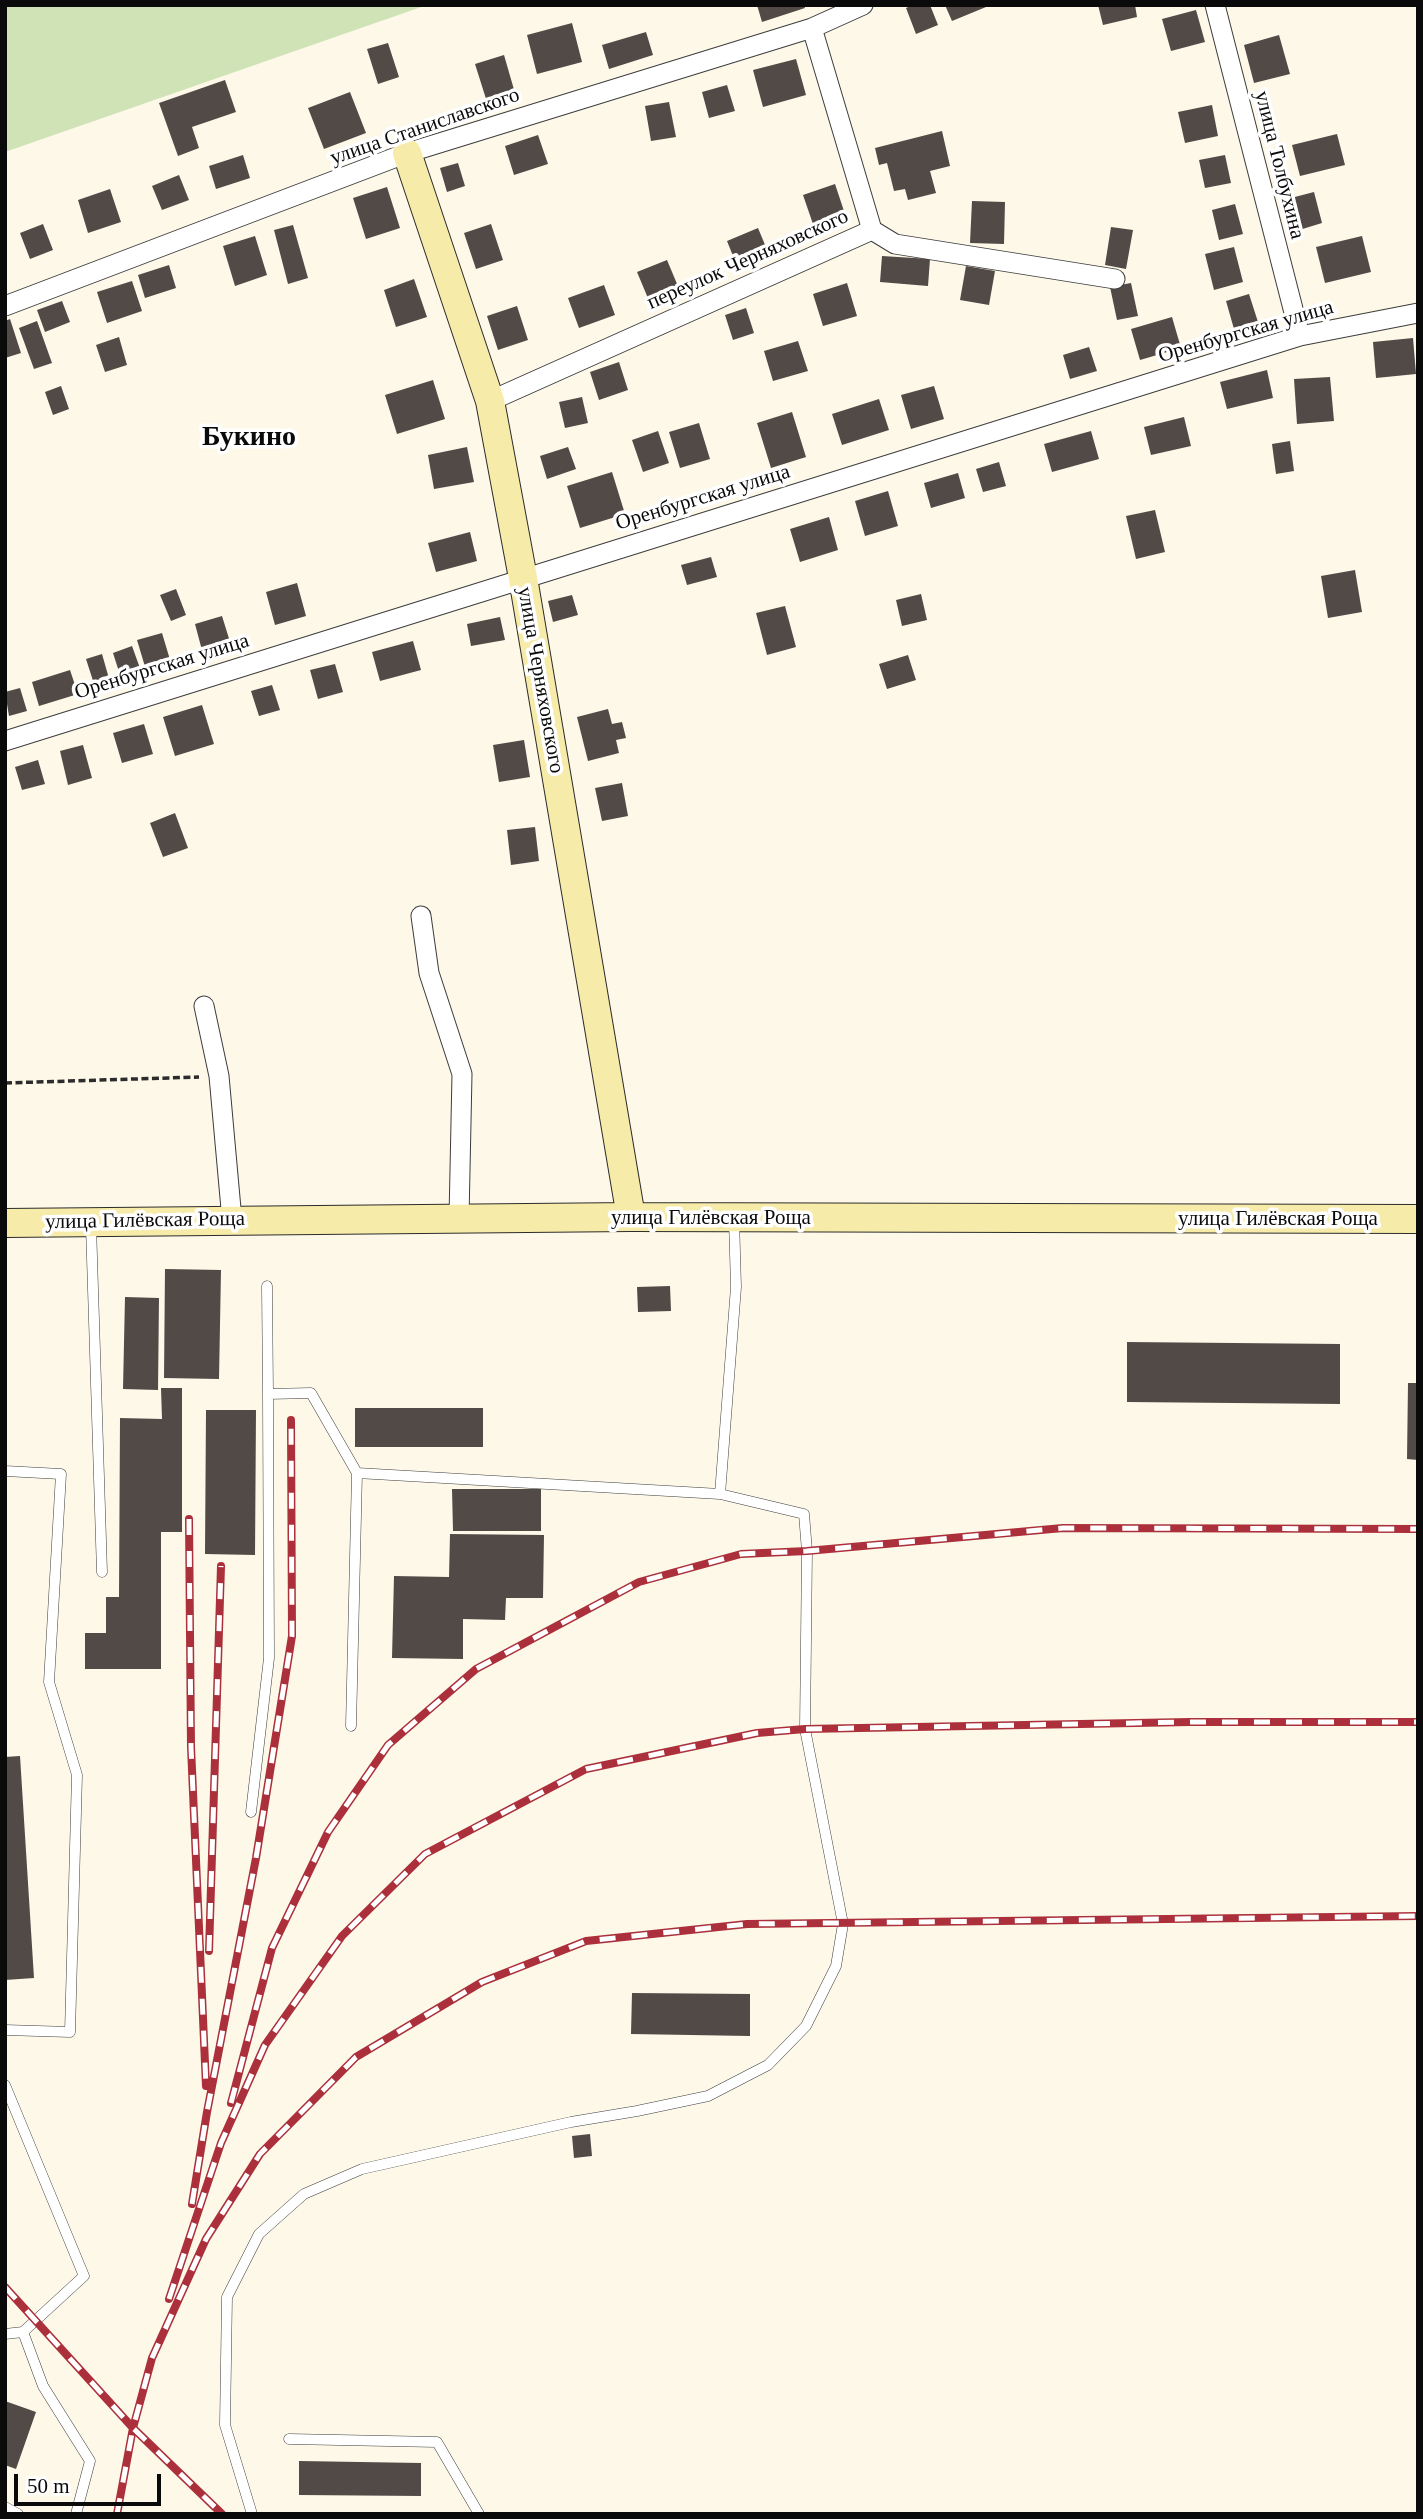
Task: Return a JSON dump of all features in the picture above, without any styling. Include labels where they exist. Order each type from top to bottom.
[{"type":"street","name":"улица Станиславского","points":[[5,306],[407,153],[812,28],[863,5]]},
{"type":"street","name":"улица Толбухина","points":[[1214,5],[1300,336]]},
{"type":"street","name":"переулок Черняховского","points":[[490,401],[872,230],[812,28]]},
{"type":"street","name":"улица Черняховского","points":[[407,153],[490,401],[523,578],[631,1217]]},
{"type":"street","points":[[872,230],[895,244],[1115,279]]},
{"type":"street","name":"Оренбургская улица","points":[[5,741],[1300,336],[1418,313]]},
{"type":"street","points":[[421,916],[429,973],[462,1074],[459,1218]]},
{"type":"street","points":[[204,1006],[219,1076],[232,1220]]},
{"type":"street","name":"улица Гилёвская Роща","points":[[5,1223],[631,1217],[1418,1219]]},
{"type":"lane","points":[[720,1494],[736,1287],[734,1218]]},
{"type":"lane","points":[[91,1222],[102,1572]]},
{"type":"lane","points":[[251,1812],[270,1658],[267,1286]]},
{"type":"lane","points":[[268,1394],[311,1393],[357,1473],[351,1726]]},
{"type":"lane","points":[[5,1471],[61,1475],[49,1682],[77,1774],[70,2032],[5,2031]]},
{"type":"lane","points":[[252,2514],[225,2425],[227,2297],[259,2234],[304,2194],[362,2169],[571,2122],[708,2096],[768,2066],[806,2026],[836,1966],[843,1924],[805,1729],[807,1551],[804,1514],[720,1494],[357,1473]]},
{"type":"lane","points":[[5,2085],[84,2276],[23,2332],[5,2334]]},
{"type":"lane","points":[[23,2332],[43,2386],[90,2460],[76,2514]]},
{"type":"lane","points":[[289,2439],[437,2442],[479,2514]]},
{"type":"lane","points":[[5,2507],[18,2514]]},
{"type":"path","points":[[5,1083],[219,1076]]},
{"type":"green space","points":[[5,5],[427,5],[5,152]]},
{"type":"building","points":[[757,5],[804,5],[805,8],[762,22]]},
{"type":"building","points":[[913,5],[930,5],[938,25],[916,34],[906,8]]},
{"type":"building","points":[[945,5],[985,5],[986,7],[952,21]]},
{"type":"building","points":[[1098,5],[1135,5],[1137,17],[1103,25]]},
{"type":"building","points":[[1196,10],[1205,42],[1171,51],[1162,19]]},
{"type":"building","points":[[572,23],[582,62],[537,74],[527,35]]},
{"type":"building","points":[[646,32],[653,55],[609,69],[602,45]]},
{"type":"building","points":[[1279,35],[1290,74],[1254,83],[1244,45]]},
{"type":"building","points":[[388,43],[399,77],[378,84],[367,49]]},
{"type":"building","points":[[504,55],[515,93],[487,102],[475,64]]},
{"type":"building","points":[[796,59],[806,95],[763,107],[753,70]]},
{"type":"building","points":[[225,80],[236,112],[192,127],[199,148],[178,156],[159,103]]},
{"type":"building","points":[[727,85],[735,111],[709,118],[702,92]]},
{"type":"building","points":[[350,92],[366,133],[324,149],[308,108]]},
{"type":"building","points":[[669,102],[676,137],[651,141],[645,106]]},
{"type":"building","points":[[1212,105],[1218,136],[1185,143],[1178,112]]},
{"type":"building","points":[[942,131],[950,166],[930,171],[936,193],[908,200],[905,189],[894,191],[887,163],[879,165],[875,148]]},
{"type":"building","points":[[1337,134],[1345,165],[1300,176],[1292,145]]},
{"type":"building","points":[[538,135],[548,164],[514,175],[505,146]]},
{"type":"building","points":[[243,155],[250,178],[216,189],[209,166]]},
{"type":"building","points":[[1225,155],[1231,183],[1205,188],[1199,160]]},
{"type":"building","points":[[458,163],[465,186],[447,192],[440,168]]},
{"type":"building","points":[[179,175],[189,200],[162,210],[152,186]]},
{"type":"building","points":[[835,184],[846,217],[814,227],[803,195]]},
{"type":"building","points":[[387,187],[400,228],[366,239],[353,198]]},
{"type":"building","points":[[110,189],[121,222],[88,233],[78,200]]},
{"type":"building","points":[[1314,192],[1322,223],[1296,231],[1287,199]]},
{"type":"building","points":[[972,201],[1005,202],[1004,244],[970,243]]},
{"type":"building","points":[[1235,204],[1243,234],[1219,240],[1212,210]]},
{"type":"building","points":[[43,224],[53,250],[30,259],[20,233]]},
{"type":"building","points":[[491,224],[503,260],[476,269],[464,233]]},
{"type":"building","points":[[293,225],[308,278],[288,284],[274,230]]},
{"type":"building","points":[[1111,227],[1133,230],[1126,269],[1105,265]]},
{"type":"building","points":[[758,228],[768,252],[737,266],[727,241]]},
{"type":"building","points":[[255,236],[267,275],[235,286],[223,246]]},
{"type":"building","points":[[1362,236],[1371,272],[1325,283],[1316,247]]},
{"type":"building","points":[[1234,247],[1243,282],[1214,290],[1205,254]]},
{"type":"building","points":[[882,256],[930,259],[928,286],[880,282]]},
{"type":"building","points":[[667,260],[680,291],[650,303],[637,272]]},
{"type":"building","points":[[169,265],[176,288],[145,298],[138,275]]},
{"type":"building","points":[[966,266],[995,271],[989,305],[960,300]]},
{"type":"building","points":[[414,279],[427,317],[396,327],[384,290]]},
{"type":"building","points":[[132,281],[142,311],[107,323],[97,292]]},
{"type":"building","points":[[847,283],[857,316],[823,326],[813,294]]},
{"type":"building","points":[[1131,283],[1138,316],[1117,320],[1110,287]]},
{"type":"building","points":[[604,285],[615,315],[579,328],[568,298]]},
{"type":"building","points":[[1249,294],[1258,322],[1234,329],[1226,301]]},
{"type":"building","points":[[62,301],[70,322],[45,332],[37,310]]},
{"type":"building","points":[[517,306],[528,340],[498,350],[487,316]]},
{"type":"building","points":[[746,308],[754,333],[733,340],[725,315]]},
{"type":"building","points":[[1172,317],[1181,348],[1140,360],[1131,329]]},
{"type":"building","points":[[10,319],[21,353],[5,358],[5,321]]},
{"type":"building","points":[[37,321],[52,363],[34,369],[19,328]]},
{"type":"building","points":[[119,337],[127,365],[105,372],[96,345]]},
{"type":"building","points":[[1413,338],[1416,374],[1376,378],[1373,342]]},
{"type":"building","points":[[798,341],[808,371],[773,381],[764,351]]},
{"type":"building","points":[[1089,347],[1097,371],[1070,379],[1063,355]]},
{"type":"building","points":[[619,362],[628,390],[599,400],[590,372]]},
{"type":"building","points":[[1267,370],[1273,398],[1227,409],[1220,382]]},
{"type":"building","points":[[1330,377],[1334,421],[1297,424],[1294,379]]},
{"type":"building","points":[[433,380],[445,419],[397,434],[385,395]]},
{"type":"building","points":[[61,386],[69,409],[53,415],[45,392]]},
{"type":"building","points":[[934,386],[944,419],[911,429],[901,395]]},
{"type":"building","points":[[582,397],[588,423],[565,428],[559,402]]},
{"type":"building","points":[[879,399],[889,430],[842,445],[832,414]]},
{"type":"building","points":[[792,412],[806,457],[771,468],[757,423]]},
{"type":"building","points":[[1184,417],[1191,446],[1151,455],[1144,427]]},
{"type":"building","points":[[699,423],[710,459],[680,468],[669,432]]},
{"type":"building","points":[[658,431],[669,463],[643,472],[632,440]]},
{"type":"building","points":[[1091,431],[1099,459],[1052,472],[1044,444]]},
{"type":"building","points":[[1290,441],[1294,471],[1276,474],[1272,444]]},
{"type":"building","points":[[467,447],[474,482],[434,489],[428,455]]},
{"type":"building","points":[[568,447],[576,469],[547,479],[540,456]]},
{"type":"building","points":[[999,462],[1006,486],[983,492],[976,469]]},
{"type":"building","points":[[612,472],[625,514],[580,528],[567,486]]},
{"type":"building","points":[[958,473],[965,498],[931,508],[924,483]]},
{"type":"building","points":[[888,491],[898,526],[865,536],[855,501]]},
{"type":"building","points":[[1155,510],[1165,552],[1136,559],[1126,516]]},
{"type":"building","points":[[829,517],[838,550],[800,562],[790,529]]},
{"type":"building","points":[[470,532],[477,561],[436,572],[428,543]]},
{"type":"building","points":[[711,557],[717,577],[687,585],[681,565]]},
{"type":"building","points":[[1355,570],[1362,612],[1328,618],[1321,576]]},
{"type":"building","points":[[297,583],[306,616],[275,625],[266,592]]},
{"type":"building","points":[[176,589],[186,615],[171,621],[160,595]]},
{"type":"building","points":[[921,594],[927,620],[902,626],[896,600]]},
{"type":"building","points":[[572,595],[578,615],[553,622],[548,601]]},
{"type":"building","points":[[785,606],[796,647],[767,655],[756,613]]},
{"type":"building","points":[[222,616],[231,645],[203,654],[195,624]]},
{"type":"building","points":[[500,617],[505,640],[471,646],[467,624]]},
{"type":"building","points":[[162,633],[171,663],[146,670],[137,640]]},
{"type":"building","points":[[413,641],[421,670],[380,681],[372,652]]},
{"type":"building","points":[[132,646],[141,671],[121,678],[113,653]]},
{"type":"building","points":[[102,654],[110,682],[95,687],[86,659]]},
{"type":"building","points":[[908,655],[916,680],[887,689],[879,664]]},
{"type":"building","points":[[335,664],[343,692],[318,699],[310,670]]},
{"type":"building","points":[[70,670],[78,694],[39,706],[32,682]]},
{"type":"building","points":[[272,685],[280,710],[259,716],[251,691]]},
{"type":"building","points":[[20,688],[27,711],[9,716],[5,692]]},
{"type":"building","points":[[202,705],[214,744],[175,756],[163,717]]},
{"type":"building","points":[[608,709],[612,724],[622,722],[626,738],[616,740],[619,753],[588,761],[577,717]]},
{"type":"building","points":[[144,724],[153,754],[122,763],[113,733]]},
{"type":"building","points":[[524,740],[530,777],[499,782],[493,745]]},
{"type":"building","points":[[83,745],[92,778],[68,785],[60,751]]},
{"type":"building","points":[[38,760],[45,784],[22,790],[15,767]]},
{"type":"building","points":[[622,783],[628,816],[602,821],[595,788]]},
{"type":"building","points":[[175,813],[188,848],[163,857],[150,823]]},
{"type":"building","points":[[535,827],[539,861],[511,865],[507,830]]},
{"type":"building","points":[[165,1269],[221,1270],[219,1379],[164,1378]]},
{"type":"building","points":[[670,1286],[671,1311],[638,1312],[637,1287]]},
{"type":"building","points":[[125,1297],[159,1298],[158,1390],[123,1389]]},
{"type":"building","points":[[1127,1342],[1340,1344],[1340,1404],[1127,1402]]},
{"type":"building","points":[[1408,1383],[1418,1383],[1418,1460],[1407,1459]]},
{"type":"building","points":[[161,1388],[182,1388],[182,1532],[161,1532],[161,1669],[85,1669],[85,1633],[106,1633],[106,1597],[119,1597],[120,1418],[162,1419]]},
{"type":"building","points":[[355,1408],[483,1408],[483,1447],[355,1447]]},
{"type":"building","points":[[206,1410],[256,1410],[255,1555],[205,1554]]},
{"type":"building","points":[[452,1489],[541,1489],[541,1531],[453,1531]]},
{"type":"building","points":[[450,1534],[544,1535],[543,1598],[506,1598],[505,1620],[463,1619],[463,1659],[392,1658],[394,1576],[449,1577]]},
{"type":"building","points":[[20,1756],[34,1978],[5,1980],[5,1757]]},
{"type":"building","points":[[632,1993],[750,1994],[750,2036],[631,2034]]},
{"type":"building","points":[[590,2134],[592,2156],[574,2158],[572,2136]]},
{"type":"building","points":[[5,2401],[36,2412],[16,2469],[5,2465]]},
{"type":"building","points":[[299,2461],[421,2463],[421,2496],[299,2495]]},
{"type":"railway","points":[[192,2204],[256,1858],[292,1636],[291,1420]]},
{"type":"railway","points":[[189,1519],[191,1747],[206,2086]]},
{"type":"railway","points":[[231,2103],[272,1948],[328,1832],[388,1745],[476,1669],[639,1582],[741,1554],[807,1551],[1063,1528],[1418,1529]]},
{"type":"railway","points":[[209,1951],[221,1566]]},
{"type":"railway","points":[[169,2299],[221,2143],[265,2045],[342,1936],[425,1854],[586,1769],[757,1733],[805,1729],[1190,1722],[1418,1722]]},
{"type":"railway","points":[[117,2514],[133,2428],[152,2358],[206,2239],[260,2154],[356,2057],[482,1982],[586,1941],[747,1924],[1418,1916]]},
{"type":"railway","points":[[5,2287],[133,2428],[222,2514]]},
{"type":"district","name":"Букино","points":[[249,438]]}]
